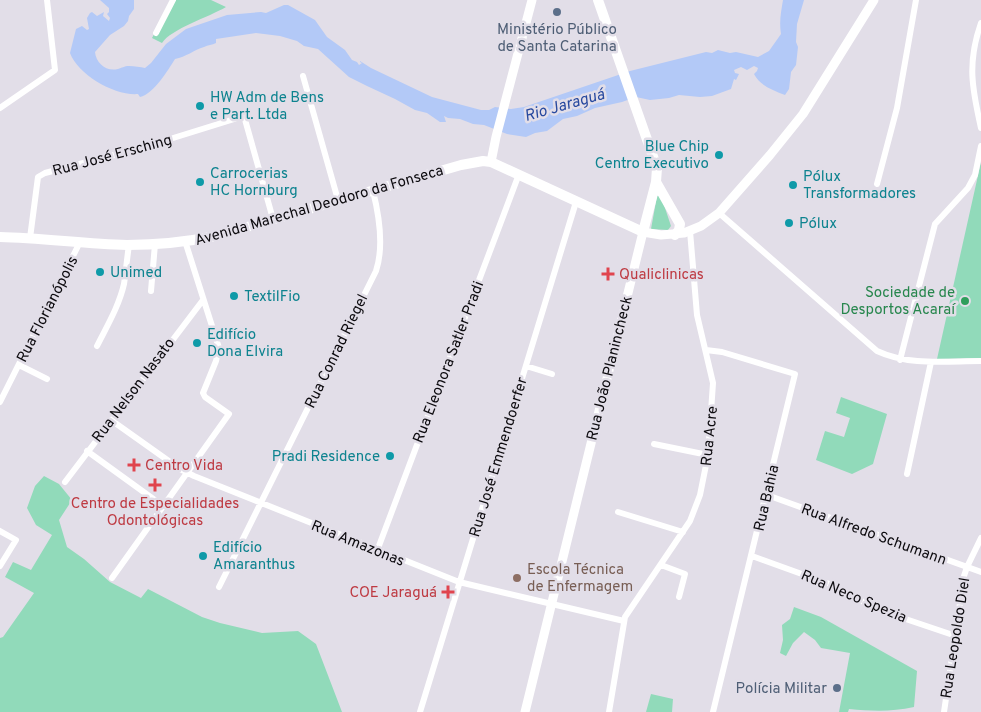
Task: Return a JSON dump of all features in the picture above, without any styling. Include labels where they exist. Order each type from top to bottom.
[{"type":"main road","points":[[532,0],[491,162],[643,232],[661,235],[690,231],[701,226],[718,213],[770,155],[803,114],[874,0]]},
{"type":"main road","name":"Rua João Planincheck","points":[[525,712],[656,182],[656,162],[598,0]]},
{"type":"main road","name":"Avenida Marechal Deodoro da Fonseca","points":[[0,238],[30,238],[129,245],[185,241],[216,236],[462,165],[482,161],[491,162]]},
{"type":"main road","points":[[656,182],[680,224],[679,230],[675,234]]},
{"type":"street","points":[[0,108],[55,70],[47,0]]},
{"type":"street","points":[[156,33],[173,0]]},
{"type":"street","points":[[877,184],[897,108],[916,0]]},
{"type":"street","points":[[981,23],[971,74],[972,91],[981,128]]},
{"type":"street","points":[[302,76],[338,200]]},
{"type":"street","name":"Rua José Ersching","points":[[30,238],[38,178],[45,173],[141,148],[244,116],[273,219]]},
{"type":"street","points":[[900,360],[935,224],[968,188],[976,174],[981,146]]},
{"type":"street","name":"Rua Eleonora Satler Pradi","points":[[377,550],[519,174]]},
{"type":"street","name":"Rua Conrad Riegel","points":[[219,587],[376,272],[380,255],[378,214],[373,190]]},
{"type":"street","name":"Rua José Emmendoerfer","points":[[420,712],[576,202]]},
{"type":"street","points":[[718,213],[863,340],[877,350],[900,360],[930,362],[981,361]]},
{"type":"street","name":"Rua Acre","points":[[624,621],[690,521],[700,495],[708,455],[713,383],[697,315],[690,231]]},
{"type":"street","points":[[112,578],[229,414],[205,397],[203,393],[216,361],[219,348],[185,241]]},
{"type":"street","name":"Rua Florianópolis","points":[[0,402],[80,242]]},
{"type":"street","points":[[151,291],[155,244]]},
{"type":"street","points":[[97,346],[113,316],[120,297],[124,284],[129,245]]},
{"type":"street","name":"Rua Nelson Nasato","points":[[65,482],[203,300]]},
{"type":"street","name":"Rua Bahia","points":[[706,350],[728,354],[795,374],[713,712]]},
{"type":"street","points":[[907,474],[930,362]]},
{"type":"street","points":[[19,365],[47,379]]},
{"type":"street","points":[[526,366],[552,374]]},
{"type":"street","name":"Rua Amazonas","points":[[111,420],[186,473],[377,550],[459,582],[624,621]]},
{"type":"street","points":[[654,444],[708,455]]},
{"type":"street","points":[[87,452],[163,506]]},
{"type":"street","name":"Rua Alfredo Schumann","points":[[767,495],[981,572]]},
{"type":"street","points":[[618,512],[684,532]]},
{"type":"street","points":[[0,531],[16,540],[0,566]]},
{"type":"street","name":"Rua Leopoldo Diel","points":[[944,712],[967,567],[981,538]]},
{"type":"street","name":"Rua Neco Spezia","points":[[752,556],[835,586],[876,609],[956,636]]},
{"type":"street","points":[[661,565],[684,574],[679,597]]},
{"type":"street","points":[[609,712],[624,621]]},
{"type":"green space","points":[[173,0],[211,0],[226,7],[173,33],[162,43],[152,38]]},
{"type":"green space","name":"Sociedade de Desportos Acaraí","points":[[981,162],[981,358],[937,359]]},
{"type":"green space","points":[[657,196],[661,196],[671,226],[668,230],[651,229]]},
{"type":"green space","points":[[841,397],[887,414],[873,464],[852,474],[816,460],[825,431],[844,437],[850,418],[836,413]]},
{"type":"green space","points":[[44,476],[59,484],[72,500],[59,520],[67,547],[110,582],[141,598],[148,589],[202,617],[220,623],[262,633],[298,631],[316,644],[342,712],[0,712],[0,638],[3,637],[34,593],[5,577],[13,562],[31,570],[52,535],[36,525],[27,508],[35,486]]},
{"type":"green space","points":[[794,607],[821,617],[917,671],[914,707],[881,711],[849,709],[848,712],[839,712],[850,653],[821,648],[815,640],[804,632],[793,643],[786,656],[780,653],[783,640],[782,625],[790,619]]},
{"type":"green space","points":[[651,694],[673,699],[672,712],[646,712]]},
{"type":"water","name":"Rio Jaraguá","points":[[100,0],[134,0],[134,9],[128,21],[110,35],[95,52],[97,60],[102,66],[109,69],[114,70],[129,66],[145,68],[166,44],[186,29],[227,15],[266,13],[288,5],[315,20],[327,37],[345,50],[352,60],[359,65],[362,63],[360,61],[432,97],[481,110],[489,110],[495,107],[511,109],[524,107],[630,71],[706,52],[712,53],[718,50],[758,57],[769,51],[781,34],[780,21],[783,0],[804,0],[797,24],[796,42],[798,47],[796,65],[791,72],[789,89],[785,95],[760,82],[754,74],[758,68],[754,66],[747,70],[741,67],[734,70],[735,73],[739,74],[736,80],[734,79],[731,89],[712,96],[679,95],[650,100],[636,97],[563,119],[547,131],[526,137],[507,134],[484,125],[444,116],[446,122],[440,122],[427,113],[415,110],[349,77],[318,49],[304,46],[297,41],[280,36],[256,33],[216,39],[216,43],[175,59],[160,81],[145,95],[140,97],[138,94],[119,92],[108,88],[89,76],[74,61],[70,53],[76,29],[82,26],[87,30],[89,29],[87,18],[90,13],[92,12],[97,16],[104,12],[103,16],[109,21],[110,18],[107,14],[109,8]]},
{"type":"place","name":"Ministério Público de Santa Catarina","points":[[557,12]]},
{"type":"place","name":"HW Adm de Bens e Part. Ltda","points":[[200,106]]},
{"type":"place","name":"Blue Chip Centro Executivo","points":[[719,155]]},
{"type":"place","name":"Carrocerias HC Hornburg","points":[[200,182]]},
{"type":"place","name":"Pólux Transformadores","points":[[793,185]]},
{"type":"place","name":"Pólux","points":[[789,223]]},
{"type":"place","name":"Unimed","points":[[100,272]]},
{"type":"place","name":"Qualiclinicas","points":[[608,274]]},
{"type":"place","name":"TextilFio","points":[[234,296]]},
{"type":"place","name":"Sociedade de Desportos Acaraí","points":[[965,301]]},
{"type":"place","name":"Edifício Dona Elvira","points":[[197,343]]},
{"type":"place","name":"Pradi Residence","points":[[390,456]]},
{"type":"place","name":"Centro Vida","points":[[134,465]]},
{"type":"place","name":"Centro de Especialidades Odontológicas","points":[[155,485]]},
{"type":"place","name":"Edifício Amaranthus","points":[[203,556]]},
{"type":"place","name":"Escola Técnica de Enfermagem","points":[[517,578]]},
{"type":"place","name":"COE Jaraguá","points":[[448,592]]},
{"type":"place","name":"Polícia Militar","points":[[837,688]]}]
